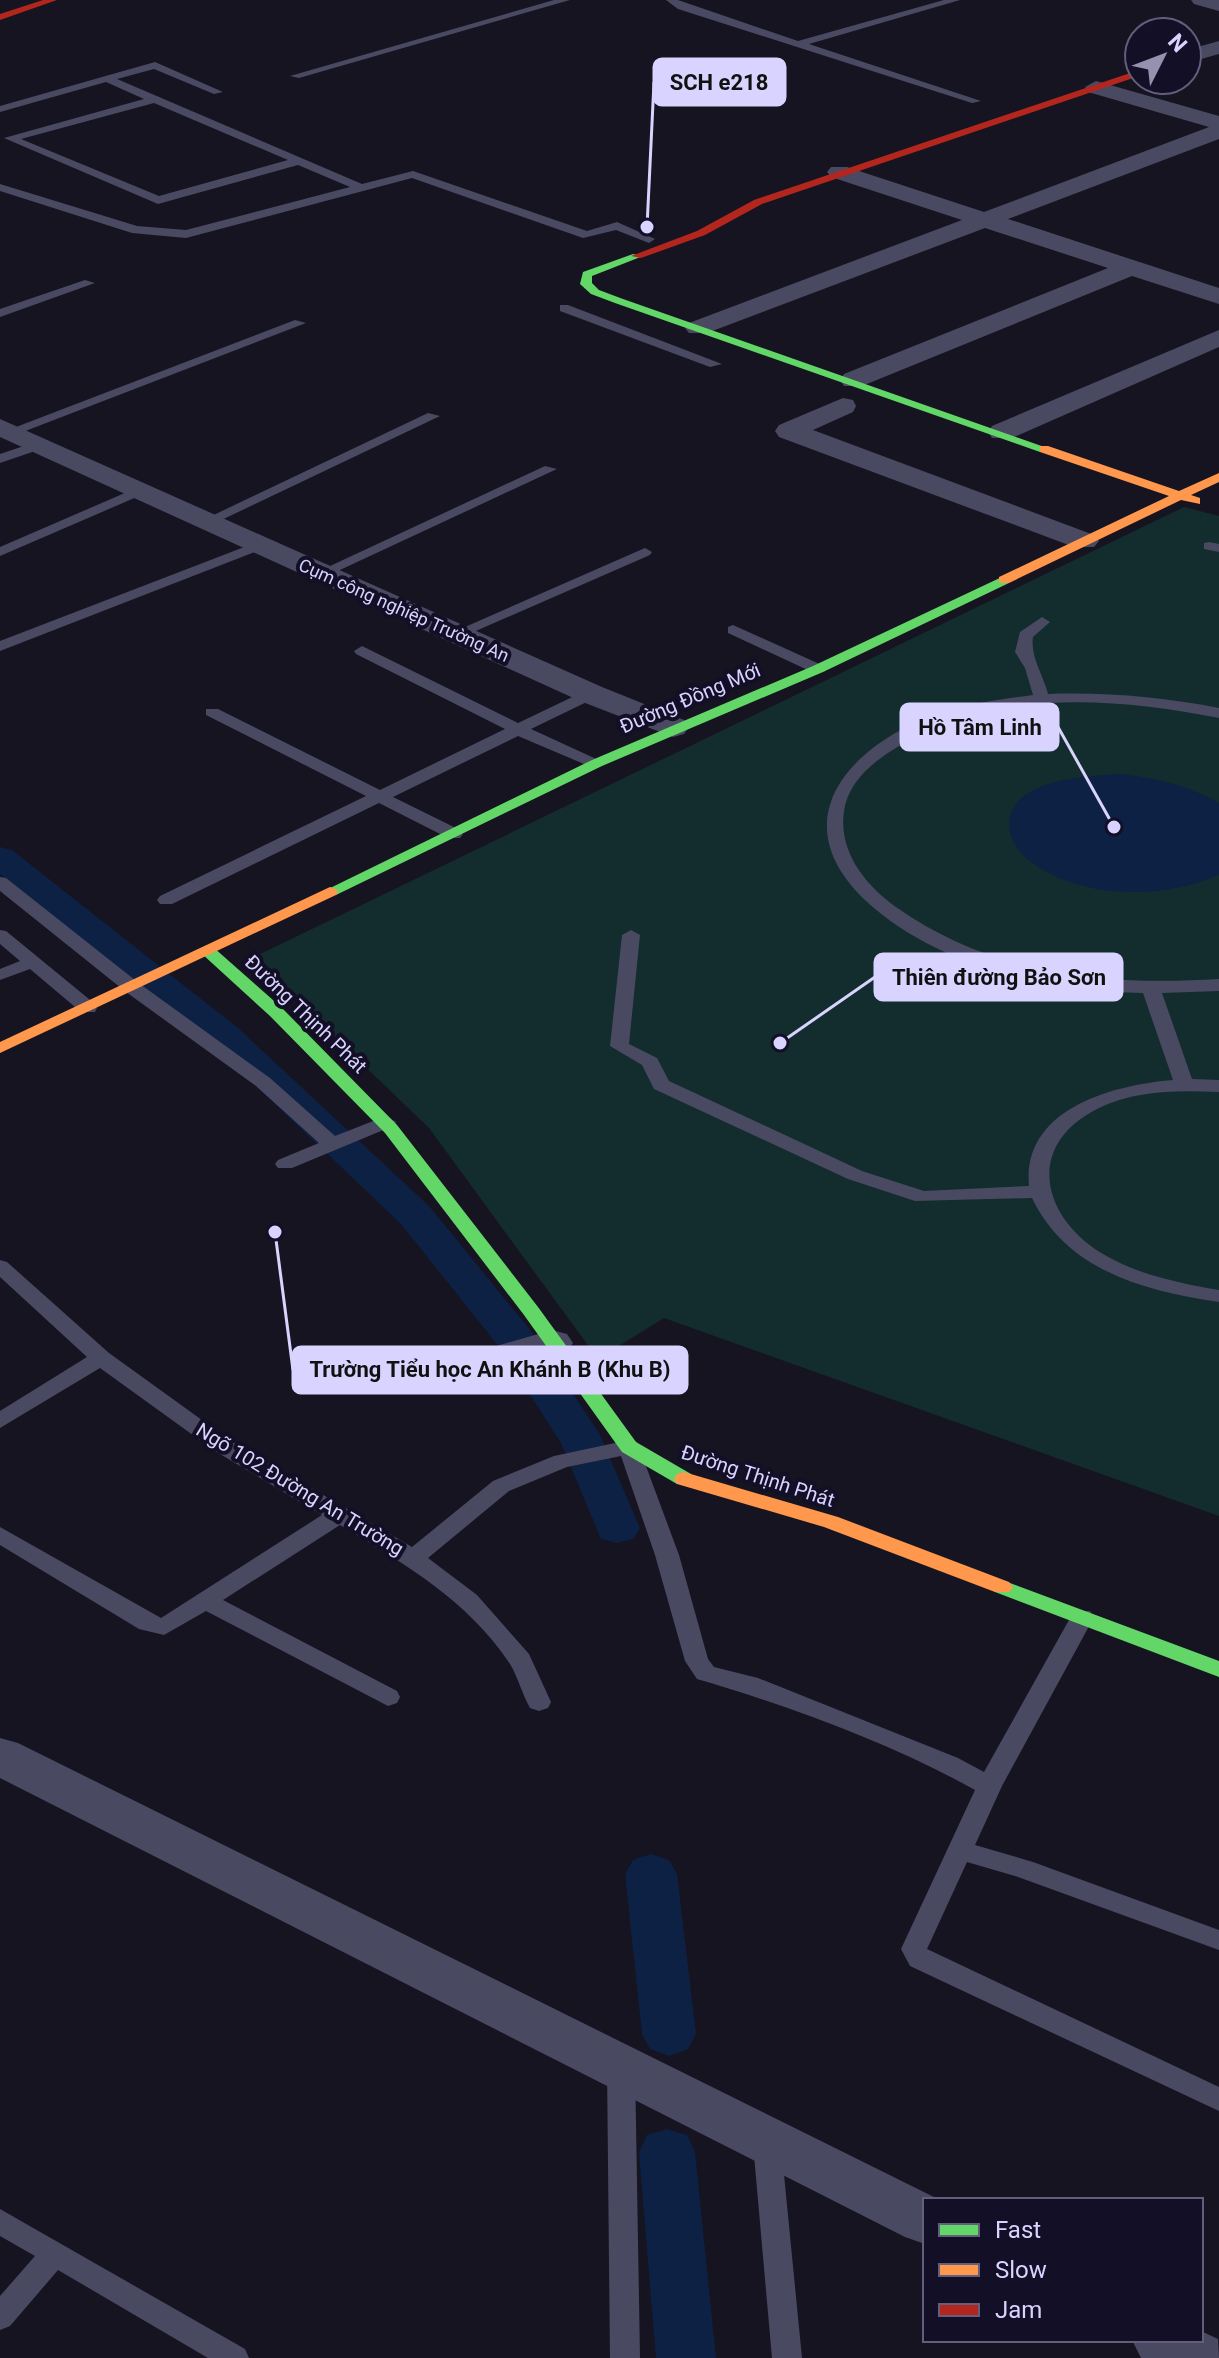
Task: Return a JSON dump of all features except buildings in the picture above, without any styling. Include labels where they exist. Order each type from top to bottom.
[{"type":"street","points":[[0,17],[52,0]]},
{"type":"street","points":[[1201,0],[1219,5]]},
{"type":"street","points":[[1123,78],[758,202],[701,233],[587,274],[586,284],[595,292],[698,328],[848,393],[1002,432],[1212,506]]},
{"type":"street","points":[[1096,87],[1219,123]]},
{"type":"street","points":[[698,328],[1219,131]]},
{"type":"street","points":[[839,172],[1219,296]]},
{"type":"street","points":[[1084,541],[789,431],[848,393],[1129,268]]},
{"type":"street","points":[[1002,432],[1219,338]]},
{"type":"street","name":"Cụm công nghiệp Trường An","points":[[5,429],[591,694],[673,727]]},
{"type":"street","name":"Đường Đồng Mới","points":[[0,1048],[139,985],[673,727],[818,669],[1219,477]]},
{"type":"street","name":"Đường Thịnh Phát","points":[[207,950],[276,1012],[384,1123],[526,1351],[620,1448],[675,1476],[831,1522],[1219,1669]]},
{"type":"street","points":[[0,1756],[923,2219]]},
{"type":"street","points":[[1166,2342],[1197,2358]]},
{"type":"lane","points":[[295,76],[565,0]]},
{"type":"lane","points":[[671,0],[682,7],[976,101]]},
{"type":"lane","points":[[802,43],[948,1]]},
{"type":"lane","points":[[0,109],[155,65],[218,92]]},
{"type":"lane","points":[[106,78],[359,187]]},
{"type":"lane","points":[[138,92],[188,79]]},
{"type":"lane","points":[[155,99],[10,138],[158,200],[298,161]]},
{"type":"lane","points":[[0,187],[136,230],[186,234],[413,174],[587,235],[617,226],[649,239]]},
{"type":"lane","points":[[0,313],[89,283]]},
{"type":"lane","points":[[564,308],[715,364]]},
{"type":"lane","points":[[623,330],[659,314]]},
{"type":"lane","points":[[5,429],[300,323]]},
{"type":"lane","points":[[208,521],[433,416]]},
{"type":"lane","points":[[0,459],[39,445]]},
{"type":"lane","points":[[322,573],[550,469]]},
{"type":"lane","points":[[0,552],[131,486]]},
{"type":"lane","points":[[0,646],[260,545]]},
{"type":"lane","points":[[457,634],[645,552]]},
{"type":"lane","points":[[1042,622],[1025,635],[1023,652],[1033,668],[1042,700]]},
{"type":"lane","points":[[733,630],[818,669]]},
{"type":"lane","points":[[362,651],[519,730],[597,763]]},
{"type":"lane","points":[[166,900],[380,799],[591,694]]},
{"type":"lane","points":[[1219,713],[1134,700],[1042,700],[959,714],[930,723],[881,749],[848,781],[839,799],[835,837],[854,877],[882,905],[920,932],[987,961],[1067,980],[1151,988],[1219,985]]},
{"type":"lane","points":[[212,712],[454,834]]},
{"type":"lane","points":[[0,882],[263,1082],[333,1144]]},
{"type":"lane","points":[[0,935],[88,1008]]},
{"type":"lane","points":[[631,935],[619,1046],[650,1062],[661,1085],[855,1175],[922,1197],[1041,1192]]},
{"type":"lane","points":[[0,975],[33,962]]},
{"type":"lane","points":[[1151,988],[1184,1085]]},
{"type":"lane","points":[[1219,1086],[1184,1085],[1124,1093],[1076,1113],[1046,1144],[1039,1162],[1041,1192],[1055,1220],[1095,1256],[1153,1283],[1219,1296]]},
{"type":"lane","points":[[285,1164],[384,1123]]},
{"type":"lane","name":"Ngõ 102 Đường An Trường","points":[[0,1266],[101,1358],[223,1446],[337,1516],[413,1558],[469,1601],[520,1660],[539,1702]]},
{"type":"lane","points":[[428,1383],[526,1351]]},
{"type":"lane","points":[[0,1421],[101,1358]]},
{"type":"lane","points":[[620,1448],[667,1555],[697,1661],[706,1673],[778,1695],[949,1764],[989,1786]]},
{"type":"lane","name":"Ngõ 102 Đường An Trường","points":[[413,1558],[501,1486],[577,1457],[620,1448]]},
{"type":"lane","name":"Ngõ 102 Đường An Trường","points":[[0,1535],[147,1623],[164,1627],[337,1516]]},
{"type":"lane","points":[[203,1600],[388,1697]]},
{"type":"lane","points":[[1082,1617],[989,1786],[914,1949],[919,1959],[1219,2100]]},
{"type":"lane","points":[[958,1850],[1008,1861],[1158,1922],[1219,1940]]},
{"type":"lane","points":[[621,2066],[625,2358]]},
{"type":"lane","points":[[766,2140],[787,2358]]},
{"type":"lane","points":[[0,2221],[234,2358]]},
{"type":"lane","points":[[0,2317],[55,2253]]},
{"type":"green space","points":[[1184,507],[1219,516],[1219,1516],[664,1318],[598,1359],[429,1128],[252,958]]},
{"type":"water","points":[[1120,774],[1171,783],[1219,803],[1219,875],[1172,889],[1120,892],[1070,882],[1047,872],[1020,851],[1012,839],[1009,826],[1012,810],[1021,798],[1052,783]]},
{"type":"waterway","points":[[0,857],[225,1036],[415,1215],[516,1340],[583,1443],[617,1528]]},
{"type":"waterway","points":[[651,1874],[669,2034]]},
{"type":"waterway","points":[[667,2152],[686,2358]]},
{"type":"traffic: fast","points":[[637,256],[587,274],[586,284],[595,292],[619,301],[1044,449]]},
{"type":"traffic: fast","points":[[330,892],[597,763],[818,669],[1004,580]]},
{"type":"traffic: fast","points":[[207,950],[276,1012],[391,1129],[531,1311],[629,1447],[684,1479]]},
{"type":"traffic: fast","points":[[1002,1587],[1219,1669]]},
{"type":"traffic: slow","points":[[1044,449],[1195,501]]},
{"type":"traffic: slow","points":[[1004,580],[1219,477]]},
{"type":"traffic: slow","points":[[0,1048],[330,892]]},
{"type":"traffic: slow","points":[[684,1479],[831,1522],[1002,1587]]},
{"type":"traffic: jam","points":[[0,17],[52,0]]},
{"type":"traffic: jam","points":[[637,256],[701,233],[758,202],[1123,78]]},
{"type":"place","name":"SCH e218","points":[[647,227]]},
{"type":"place","name":"Hồ Tâm Linh","points":[[1114,827]]},
{"type":"place","name":"Thiên đường Bảo Sơn","points":[[780,1043]]},
{"type":"place","name":"Trường Tiểu học An Khánh B (Khu B)","points":[[275,1232]]}]
